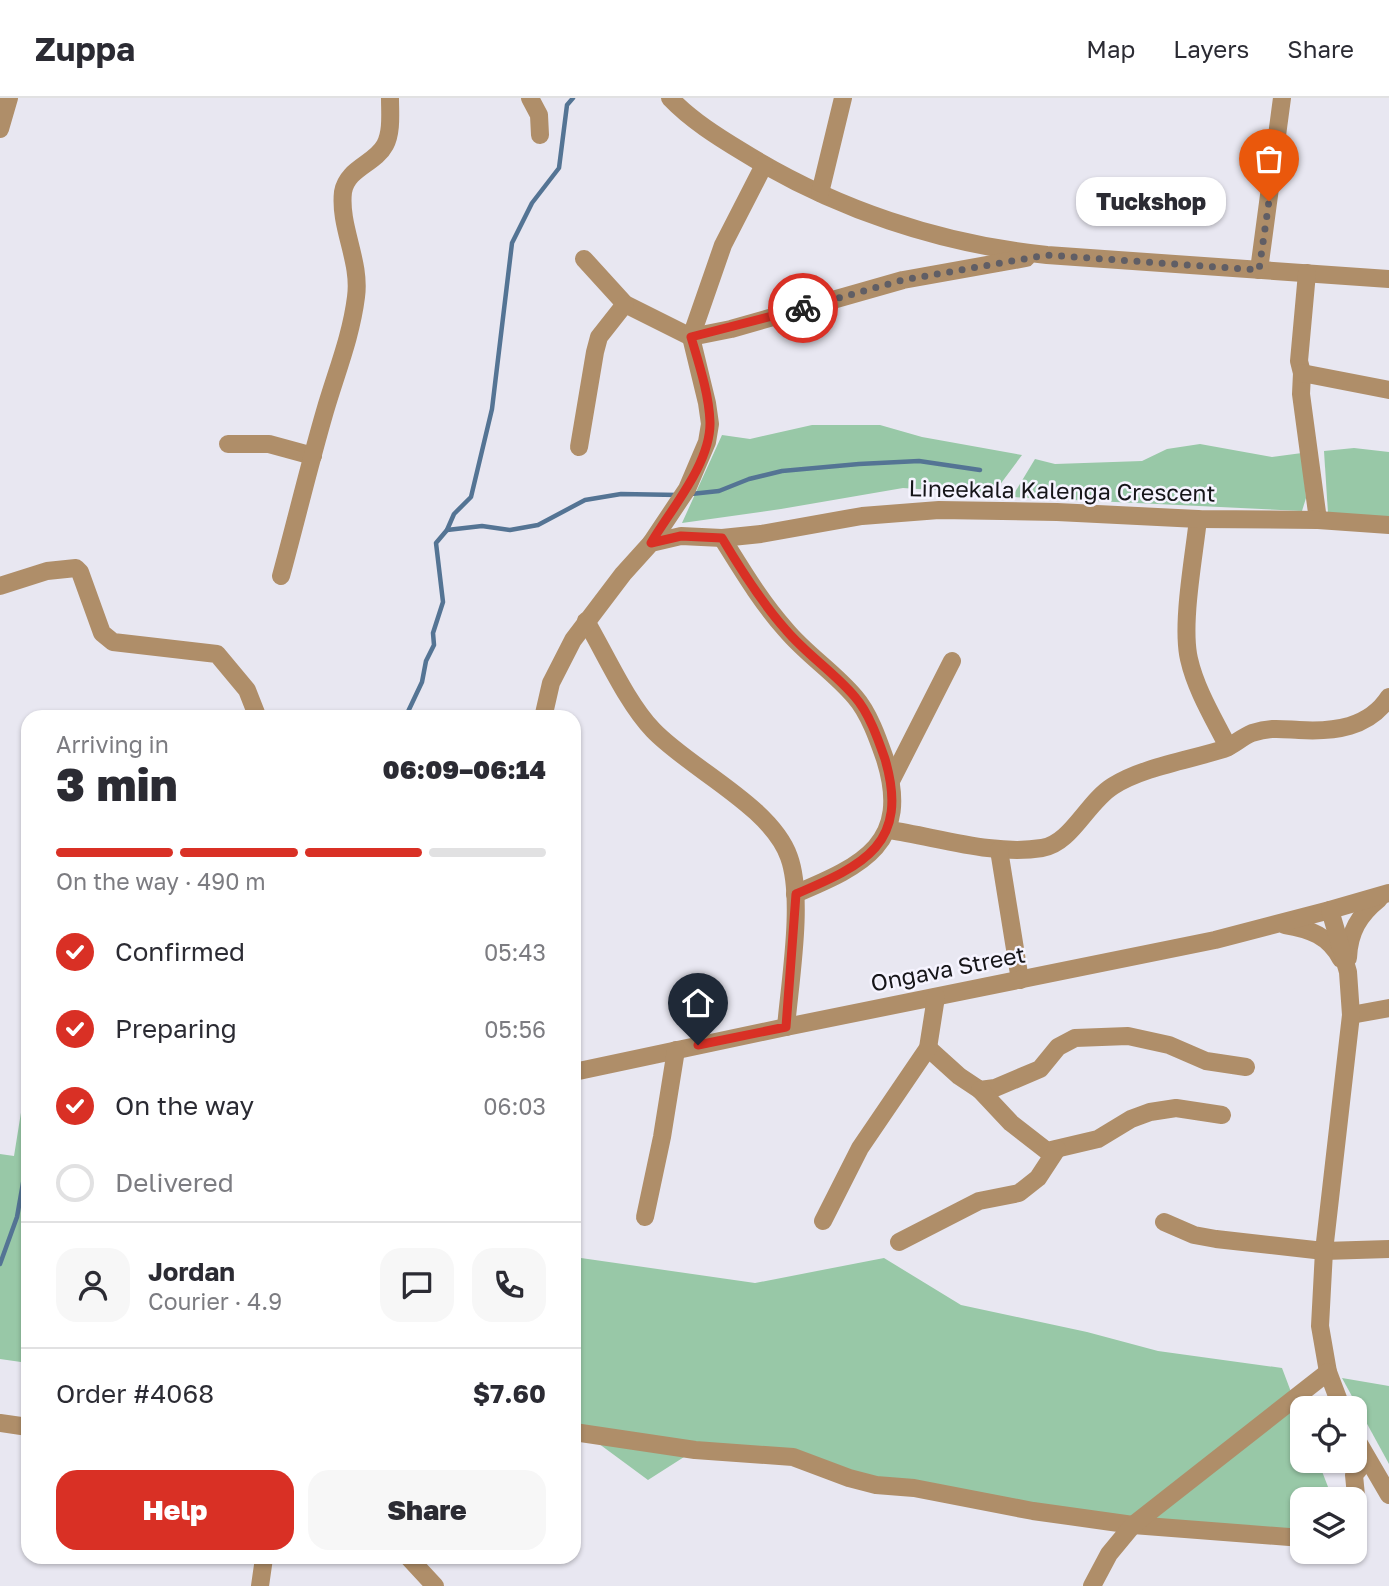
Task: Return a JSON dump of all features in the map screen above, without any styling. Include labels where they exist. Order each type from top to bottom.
[{"type":"street","points":[[0,130],[9,98]]},
{"type":"street","points":[[281,576],[348,336],[356,297],[356,269],[344,215],[343,193],[351,176],[375,158],[387,144],[390,98]]},
{"type":"street","points":[[530,98],[539,115],[540,135]]},
{"type":"street","points":[[670,98],[699,123],[764,165],[874,216],[933,234],[1007,250],[1047,255],[1389,279]]},
{"type":"street","points":[[820,193],[843,98]]},
{"type":"street","points":[[1259,270],[1282,98]]},
{"type":"street","points":[[545,710],[551,683],[560,663],[586,621],[622,574],[651,543],[687,489],[707,442],[710,424],[707,403],[691,337],[723,245],[764,165]]},
{"type":"street","points":[[584,259],[625,304],[691,337],[903,280],[1047,255]]},
{"type":"street","points":[[1307,273],[1299,361],[1318,520]]},
{"type":"street","points":[[579,447],[595,352],[600,337],[625,304]]},
{"type":"street","points":[[1302,373],[1389,390]]},
{"type":"street","points":[[228,444],[268,444],[313,456]]},
{"type":"street","name":"Lineekala Kalenga Crescent","points":[[651,543],[681,536],[722,538],[761,534],[862,516],[917,510],[1002,510],[1198,519],[1318,520],[1389,525]]},
{"type":"street","points":[[1198,519],[1188,616],[1189,658],[1203,698],[1228,747]]},
{"type":"street","points":[[722,538],[760,599],[785,629],[800,646],[838,677],[858,700],[881,748],[891,780],[892,810],[889,830],[864,859],[841,875],[796,894]]},
{"type":"street","points":[[0,586],[47,571],[76,568],[80,572],[106,639],[217,654],[247,690],[255,710]]},
{"type":"street","points":[[586,621],[644,720],[661,739],[751,809],[778,836],[789,858],[796,894],[786,1027]]},
{"type":"street","points":[[891,780],[952,661]]},
{"type":"street","points":[[889,830],[999,850],[1043,848],[1058,843],[1100,794],[1115,785],[1228,747],[1251,733],[1282,727],[1299,730],[1333,729],[1359,724],[1377,711],[1389,697]]},
{"type":"street","points":[[999,850],[1020,980]]},
{"type":"street","points":[[1337,1396],[1328,1372],[1320,1326],[1324,1251],[1352,1015],[1348,972],[1349,945],[1355,925],[1369,908],[1387,893]]},
{"type":"street","name":"Ongava Street","points":[[581,1070],[1282,925],[1387,893]]},
{"type":"street","points":[[1330,910],[1348,972]]},
{"type":"street","points":[[1282,925],[1299,927],[1322,936],[1337,950],[1348,972]]},
{"type":"street","points":[[823,1221],[860,1149],[928,1048],[936,997]]},
{"type":"street","points":[[1352,1015],[1389,1008]]},
{"type":"street","points":[[980,1090],[995,1088],[1040,1069],[1058,1047],[1075,1038],[1128,1036],[1169,1045],[1206,1061],[1246,1068]]},
{"type":"street","points":[[928,1048],[959,1076],[980,1090],[1036,1144],[1047,1151],[1098,1139],[1131,1119],[1150,1112],[1176,1108],[1222,1115]]},
{"type":"street","points":[[645,1217],[662,1137],[676,1050]]},
{"type":"street","points":[[900,1242],[979,1201],[1019,1193],[1038,1178],[1057,1149]]},
{"type":"street","points":[[1164,1222],[1194,1236],[1324,1251],[1389,1249]]},
{"type":"street","points":[[1093,1586],[1109,1554],[1133,1525],[1328,1372]]},
{"type":"street","points":[[0,1423],[21,1426]]},
{"type":"street","points":[[581,1434],[695,1450],[793,1457],[849,1478],[877,1485],[914,1488],[1033,1511],[1133,1525],[1290,1537]]},
{"type":"street","points":[[1367,1459],[1389,1495]]},
{"type":"street","points":[[260,1586],[263,1564]]},
{"type":"street","points":[[415,1564],[435,1586]]},
{"type":"green space","points":[[812,425],[880,425],[922,437],[1022,455],[993,494],[903,488],[682,523],[722,435],[750,439]]},
{"type":"green space","points":[[1200,444],[1272,457],[1302,453],[1306,498],[1302,511],[1012,497],[1035,459],[1055,464],[1142,461],[1167,449]]},
{"type":"green space","points":[[1354,448],[1389,452],[1389,517],[1328,513],[1324,451]]},
{"type":"green space","points":[[21,1112],[21,1362],[0,1359],[0,1154],[14,1156]]},
{"type":"green space","points":[[581,1258],[755,1283],[884,1258],[961,1305],[1087,1332],[1158,1351],[1282,1368],[1293,1396],[1290,1396],[1290,1473],[1323,1473],[1328,1487],[1290,1487],[1290,1531],[1133,1525],[828,1470],[695,1450],[648,1480],[587,1435],[581,1434]]},
{"type":"green space","points":[[1342,1378],[1389,1386],[1389,1464],[1367,1424],[1367,1396],[1352,1396]]},
{"type":"waterway","points":[[409,710],[422,682],[426,661],[434,645],[433,633],[443,602],[436,543],[447,530],[454,514],[471,497],[492,409],[512,243],[532,203],[559,168],[567,105],[573,98]]},
{"type":"waterway","points":[[691,494],[719,491],[749,479],[782,471],[859,464],[919,461],[980,470]]},
{"type":"waterway","points":[[447,530],[482,526],[510,530],[538,525],[585,500],[621,494],[679,495]]},
{"type":"waterway","points":[[0,1264],[17,1217],[21,1194]]},
{"type":"way so far","points":[[803,308],[903,280],[1047,255],[1259,270],[1269,201]]},
{"type":"place","name":"Tuckshop","points":[[1269,201]]},
{"type":"route","points":[[698,1045],[786,1027],[796,894],[841,875],[864,859],[889,830],[892,810],[891,780],[881,748],[858,700],[838,677],[800,646],[785,629],[760,599],[722,538],[681,536],[651,543],[687,489],[707,442],[710,424],[707,403],[691,337],[803,308]]}]
